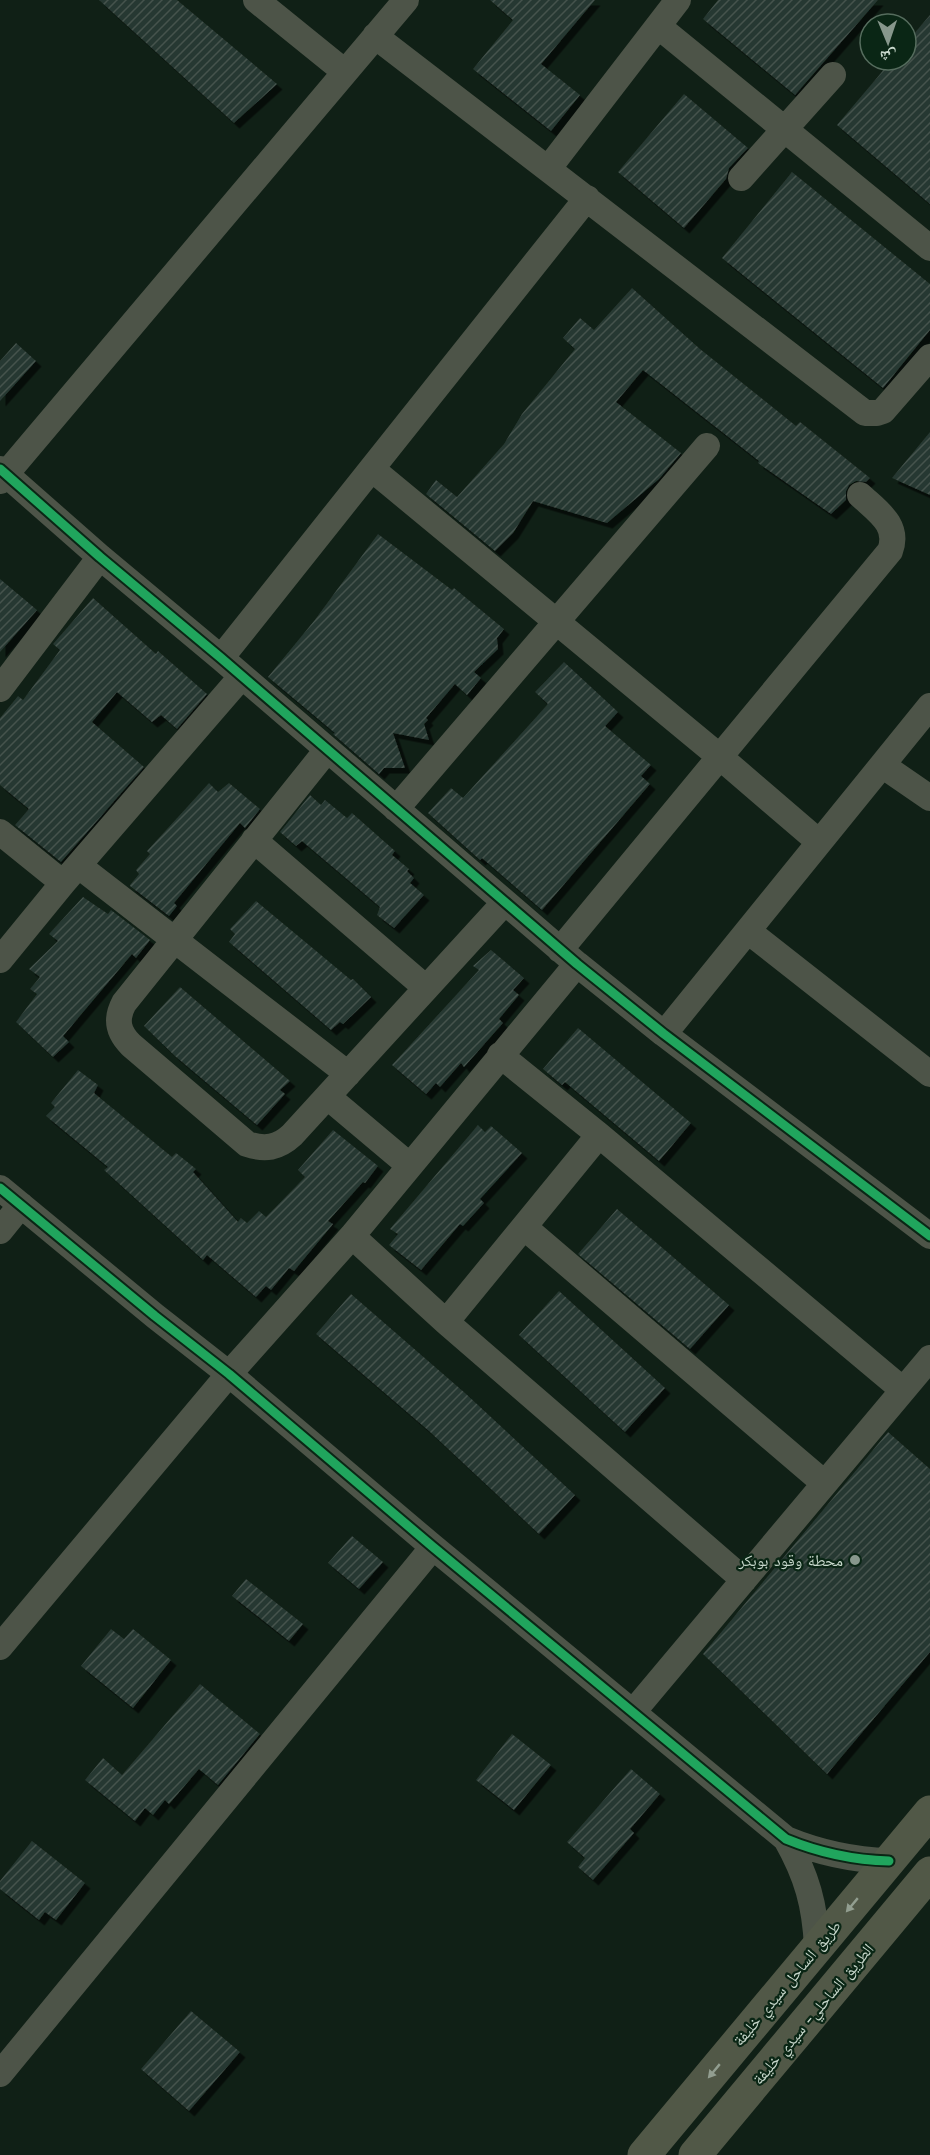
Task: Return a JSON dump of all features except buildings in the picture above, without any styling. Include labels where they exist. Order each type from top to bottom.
[{"type":"highway","name":"طريق الساحل سيدي خليفة","points":[[644,2155],[930,1812]]},
{"type":"highway","name":"الطريق الساحلي- سيدي خليفة","points":[[695,2155],[930,1873]]},
{"type":"street","points":[[256,0],[345,72]]},
{"type":"street","points":[[406,0],[2,475],[221,658],[569,957],[664,1034],[930,1236]]},
{"type":"street","points":[[548,169],[678,0]]},
{"type":"street","points":[[658,26],[930,248]]},
{"type":"street","points":[[375,36],[865,413],[877,414],[883,411],[930,357]]},
{"type":"street","points":[[741,178],[833,75]]},
{"type":"street","points":[[221,658],[587,198]]},
{"type":"street","points":[[396,809],[707,446]]},
{"type":"street","points":[[372,469],[720,757],[819,842]]},
{"type":"street","points":[[0,1647],[229,1374],[352,1236],[410,1166],[500,1055],[569,957],[720,757],[890,551],[894,537],[888,521],[860,495]]},
{"type":"street","points":[[0,689],[100,557]]},
{"type":"street","points":[[0,960],[242,676]]},
{"type":"street","points":[[664,1034],[930,706]]},
{"type":"street","points":[[327,750],[174,939],[119,1013],[118,1025],[122,1036],[246,1144],[258,1148],[271,1148],[283,1143],[328,1097],[505,902]]},
{"type":"street","points":[[882,765],[930,798]]},
{"type":"street","points":[[0,832],[174,939],[348,1074]]},
{"type":"street","points":[[254,840],[426,988]]},
{"type":"street","points":[[747,931],[930,1074]]},
{"type":"street","points":[[500,1055],[599,1134],[903,1390]]},
{"type":"street","points":[[328,1097],[410,1166]]},
{"type":"street","points":[[446,1322],[599,1134]]},
{"type":"street","points":[[0,1188],[229,1374],[433,1547],[786,1839],[836,1856],[889,1861]]},
{"type":"street","points":[[0,1231],[21,1205]]},
{"type":"street","points":[[524,1227],[824,1483]]},
{"type":"street","points":[[352,1236],[446,1322],[744,1580]]},
{"type":"street","points":[[633,1712],[930,1358]]},
{"type":"street","points":[[0,2074],[433,1547]]},
{"type":"street","points":[[786,1839],[800,1864],[810,1891],[816,1919],[817,1947]]},
{"type":"cycle path","points":[[0,469],[577,964],[664,1034],[930,1236]]},
{"type":"cycle path","points":[[0,1188],[229,1374],[433,1547],[786,1839],[836,1855],[889,1861]]},
{"type":"place","name":"محطة وقود بوبكر","points":[[855,1560]]}]
